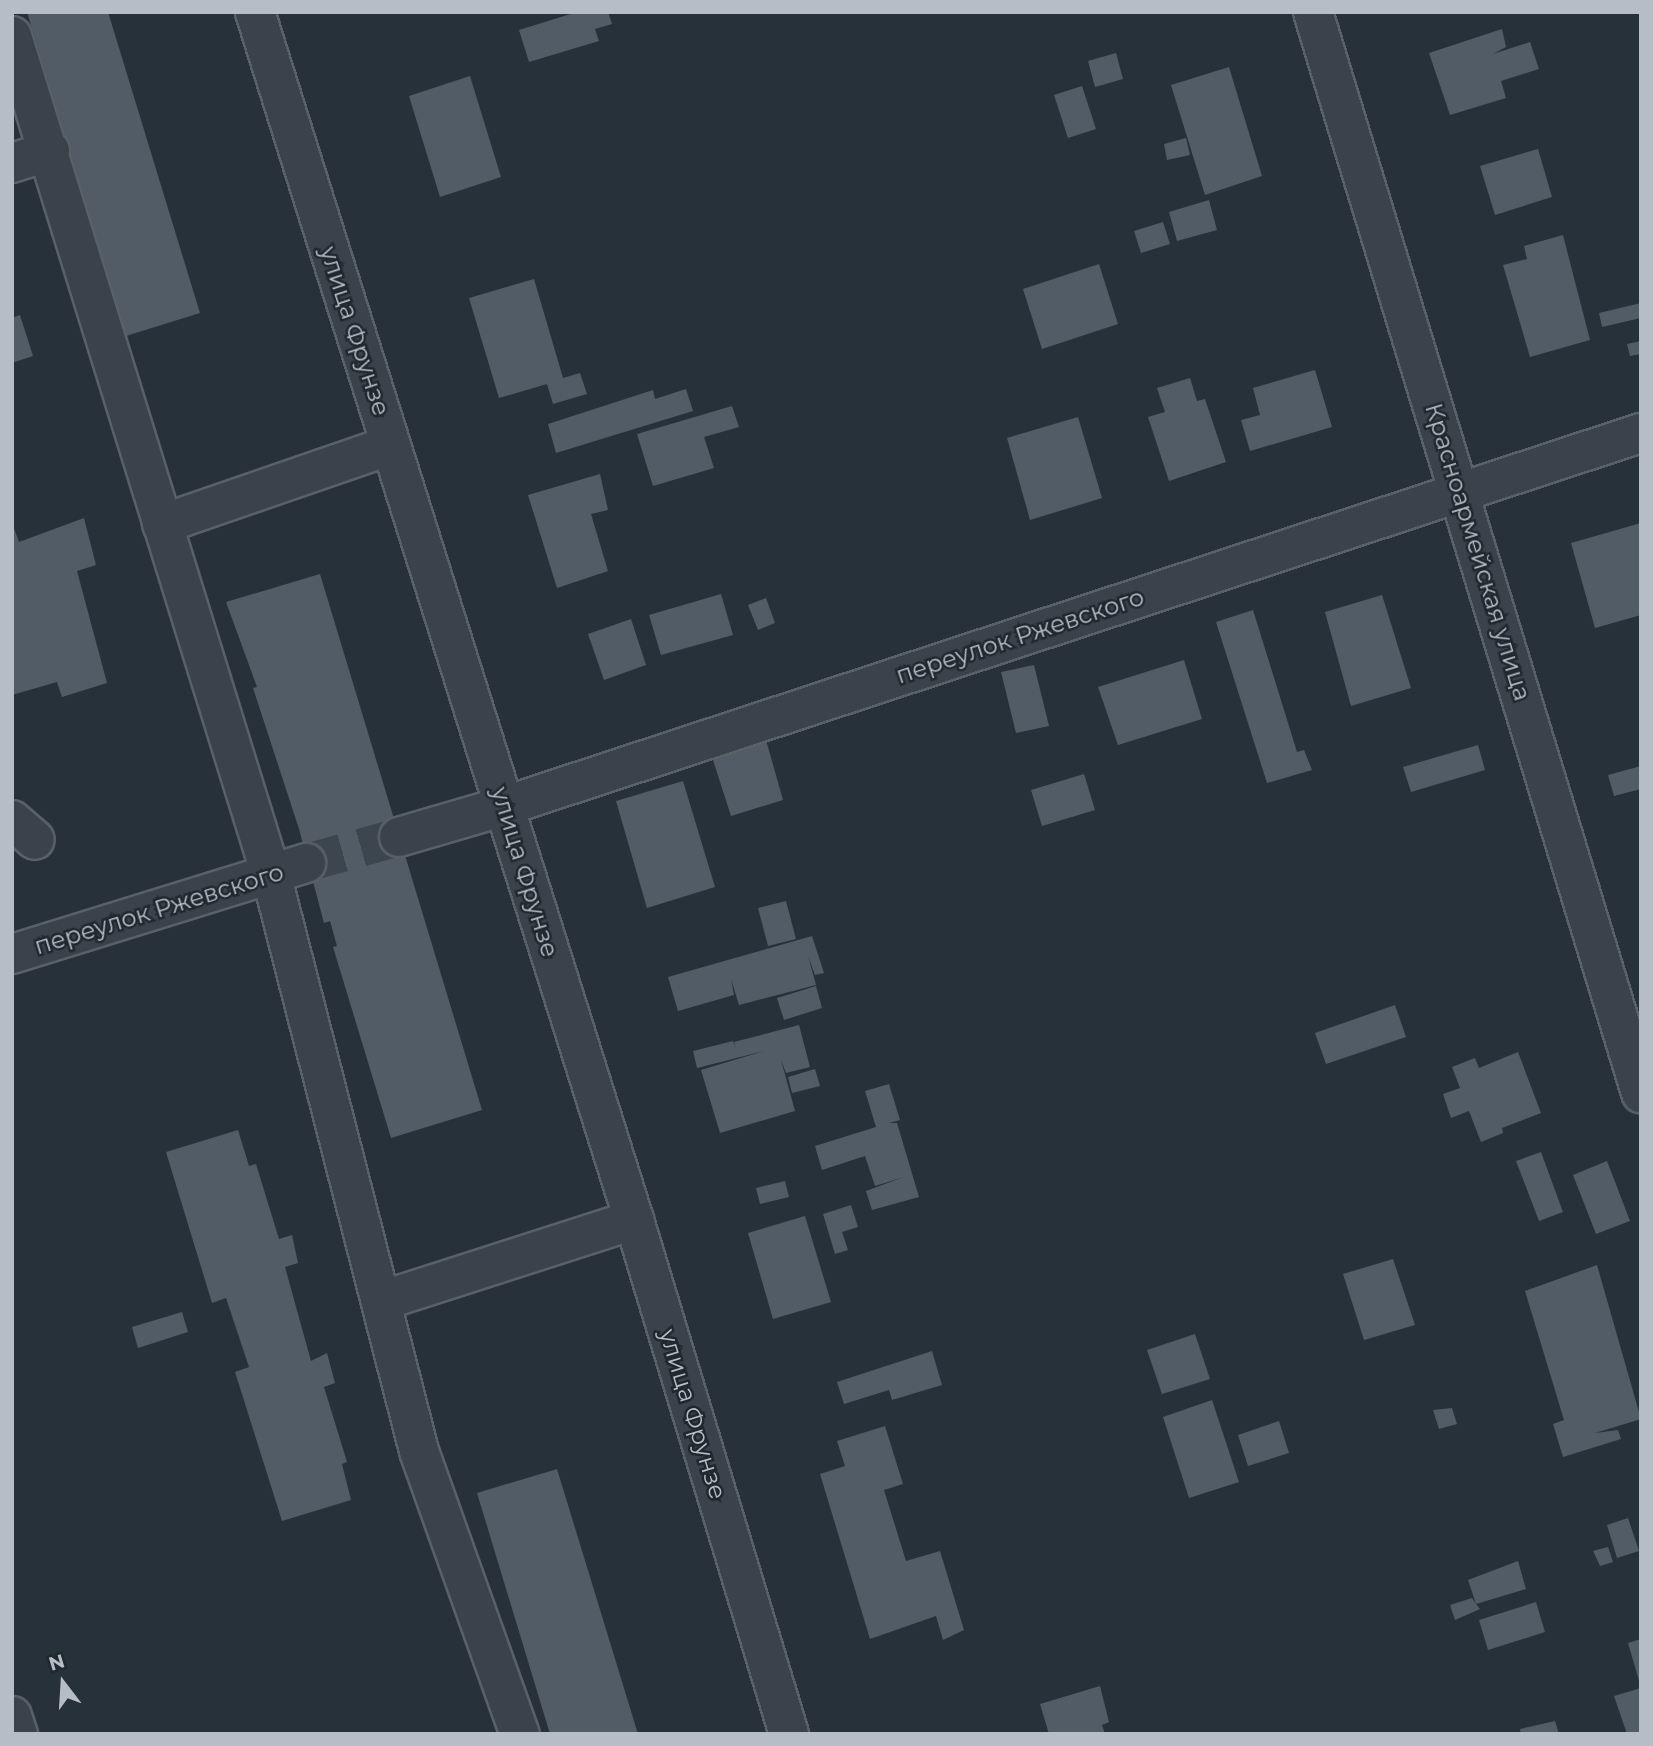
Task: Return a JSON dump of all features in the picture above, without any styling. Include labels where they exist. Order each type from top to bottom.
[{"type":"street","name":"улица Фрунзе","points":[[255,12],[634,1220],[789,1734]]},
{"type":"street","name":"Красноармейская улица","points":[[1313,12],[1461,492],[1641,1093]]},
{"type":"street","points":[[12,36],[50,151],[162,524],[289,869],[381,1301],[419,1451],[520,1734]]},
{"type":"street","points":[[12,163],[50,151]]},
{"type":"street","name":"переулок Ржевского","points":[[399,837],[505,806],[1641,433]]},
{"type":"street","points":[[162,524],[391,445]]},
{"type":"street","name":"переулок Ржевского","points":[[12,954],[289,869]]},
{"type":"street","points":[[381,1301],[634,1220]]},
{"type":"street","points":[[12,1716],[18,1734]]},
{"type":"building","points":[[27,12],[108,12],[200,313],[126,336]]},
{"type":"building","points":[[577,12],[608,12],[612,24],[595,29],[599,41],[529,62],[519,30]]},
{"type":"building","points":[[1502,29],[1506,47],[1493,54],[1530,42],[1539,69],[1501,81],[1506,98],[1450,115],[1429,53]]},
{"type":"building","points":[[1116,53],[1123,79],[1095,87],[1088,61]]},
{"type":"building","points":[[1229,67],[1262,176],[1205,195],[1171,85]]},
{"type":"building","points":[[470,76],[501,177],[440,197],[409,96]]},
{"type":"building","points":[[1082,86],[1096,129],[1068,138],[1054,95]]},
{"type":"building","points":[[1186,138],[1190,155],[1167,160],[1164,144]]},
{"type":"building","points":[[1538,149],[1552,197],[1495,215],[1480,166]]},
{"type":"building","points":[[1209,200],[1217,230],[1177,241],[1169,212]]},
{"type":"building","points":[[1163,222],[1170,244],[1141,253],[1134,231]]},
{"type":"building","points":[[1563,235],[1590,340],[1530,357],[1503,265],[1527,259],[1524,246]]},
{"type":"building","points":[[1099,264],[1118,324],[1042,349],[1023,289]]},
{"type":"building","points":[[534,279],[563,378],[580,373],[587,394],[553,404],[547,384],[499,398],[469,298]]},
{"type":"building","points":[[1641,303],[1641,318],[1602,327],[1599,313]]},
{"type":"building","points":[[20,315],[33,356],[12,363],[12,318]]},
{"type":"building","points":[[1641,341],[1641,354],[1630,356],[1627,344]]},
{"type":"building","points":[[1315,370],[1332,427],[1250,451],[1241,420],[1260,415],[1253,388]]},
{"type":"building","points":[[1190,378],[1197,401],[1205,399],[1226,462],[1169,481],[1148,417],[1165,412],[1157,388]]},
{"type":"building","points":[[686,389],[693,411],[556,453],[548,424],[653,390],[655,399]]},
{"type":"building","points":[[732,406],[739,427],[704,437],[714,468],[653,486],[637,434]]},
{"type":"building","points":[[1078,417],[1102,498],[1030,520],[1007,438]]},
{"type":"building","points":[[600,474],[608,510],[591,514],[608,571],[557,588],[528,495]]},
{"type":"building","points":[[84,518],[96,565],[77,571],[107,683],[62,697],[57,682],[12,695],[12,523],[19,542]]},
{"type":"building","points":[[1641,523],[1641,615],[1595,628],[1571,543]]},
{"type":"building","points":[[320,574],[482,1110],[391,1138],[333,947],[337,946],[330,921],[324,923],[299,829],[253,688],[257,687],[226,602]]},
{"type":"building","points":[[721,594],[733,635],[661,655],[649,615]]},
{"type":"building","points":[[1382,595],[1411,688],[1351,706],[1325,612]]},
{"type":"building","points":[[766,598],[775,623],[758,630],[748,605]]},
{"type":"building","points":[[1253,610],[1297,752],[1304,750],[1312,770],[1267,783],[1216,622]]},
{"type":"building","points":[[631,619],[646,665],[604,680],[588,634]]},
{"type":"building","points":[[1184,660],[1202,719],[1118,745],[1098,687]]},
{"type":"building","points":[[1034,665],[1049,726],[1016,733],[1001,672]]},
{"type":"building","points":[[766,740],[783,800],[731,816],[712,757]]},
{"type":"building","points":[[1478,745],[1485,770],[1411,792],[1403,767]]},
{"type":"building","points":[[1641,766],[1641,789],[1614,796],[1608,775]]},
{"type":"building","points":[[1084,774],[1095,810],[1042,826],[1031,790]]},
{"type":"building","points":[[683,781],[715,887],[647,908],[616,801]]},
{"type":"building","points":[[786,901],[796,939],[768,946],[758,908]]},
{"type":"building","points":[[812,936],[824,973],[815,975],[808,956],[816,985],[739,1005],[731,979],[734,995],[678,1011],[668,977]]},
{"type":"building","points":[[816,986],[822,1008],[784,1020],[777,998]]},
{"type":"building","points":[[1395,1005],[1406,1037],[1326,1064],[1315,1033]]},
{"type":"building","points":[[799,1025],[810,1067],[786,1073],[781,1060],[795,1111],[720,1133],[701,1070],[764,1051],[697,1068],[693,1051],[733,1041],[736,1049],[734,1042]]},
{"type":"building","points":[[1518,1052],[1541,1113],[1502,1128],[1503,1133],[1481,1142],[1469,1111],[1451,1118],[1443,1094],[1460,1088],[1452,1067],[1475,1058],[1479,1068]]},
{"type":"building","points":[[815,1069],[820,1086],[792,1093],[788,1077]]},
{"type":"building","points":[[889,1084],[900,1120],[889,1123],[897,1123],[919,1197],[872,1210],[866,1191],[904,1177],[875,1186],[865,1156],[822,1170],[815,1146],[876,1127],[865,1091]]},
{"type":"building","points":[[238,1130],[249,1166],[256,1164],[279,1239],[292,1235],[298,1263],[285,1267],[311,1361],[327,1353],[335,1383],[324,1387],[347,1462],[342,1464],[351,1500],[282,1521],[235,1372],[249,1367],[226,1298],[212,1303],[166,1152]]},
{"type":"building","points":[[1541,1152],[1563,1212],[1539,1221],[1516,1161]]},
{"type":"building","points":[[1607,1161],[1630,1221],[1596,1234],[1573,1175]]},
{"type":"building","points":[[785,1181],[789,1197],[760,1204],[756,1188]]},
{"type":"building","points":[[851,1205],[858,1227],[842,1232],[848,1250],[835,1254],[823,1214]]},
{"type":"building","points":[[805,1216],[831,1302],[773,1319],[748,1233]]},
{"type":"building","points":[[1393,1259],[1415,1325],[1364,1340],[1343,1274]]},
{"type":"building","points":[[1597,1265],[1641,1419],[1595,1433],[1618,1430],[1621,1439],[1563,1457],[1553,1424],[1564,1420],[1525,1291]]},
{"type":"building","points":[[182,1312],[188,1332],[138,1348],[132,1327]]},
{"type":"building","points":[[1195,1334],[1210,1379],[1162,1394],[1147,1350]]},
{"type":"building","points":[[932,1351],[942,1385],[892,1400],[889,1390],[844,1404],[837,1382]]},
{"type":"building","points":[[1212,1400],[1239,1482],[1189,1498],[1163,1417]]},
{"type":"building","points":[[1452,1408],[1457,1424],[1439,1429],[1433,1410]]},
{"type":"building","points":[[1279,1421],[1289,1453],[1248,1466],[1238,1435]]},
{"type":"building","points":[[885,1426],[903,1484],[884,1490],[906,1561],[940,1551],[964,1630],[943,1640],[936,1616],[870,1639],[820,1474],[845,1466],[837,1441]]},
{"type":"building","points":[[557,1469],[638,1734],[550,1734],[477,1493]]},
{"type":"building","points":[[1628,1518],[1639,1551],[1617,1558],[1607,1525]]},
{"type":"building","points":[[1608,1547],[1613,1562],[1600,1566],[1593,1551]]},
{"type":"building","points":[[1518,1561],[1526,1589],[1476,1604],[1468,1580]]},
{"type":"building","points":[[1472,1598],[1480,1609],[1455,1620],[1450,1605]]},
{"type":"building","points":[[1536,1602],[1545,1632],[1488,1650],[1479,1620]]},
{"type":"building","points":[[1641,1639],[1641,1684],[1640,1684],[1628,1643]]},
{"type":"building","points":[[1100,1686],[1109,1722],[1102,1725],[1105,1734],[1049,1734],[1040,1704]]},
{"type":"building","points":[[1641,1688],[1641,1734],[1627,1734],[1614,1696]]},
{"type":"building","points":[[1555,1721],[1559,1734],[1521,1734],[1520,1729]]},
{"type":"tunnel","points":[[306,863],[399,837]]}]
